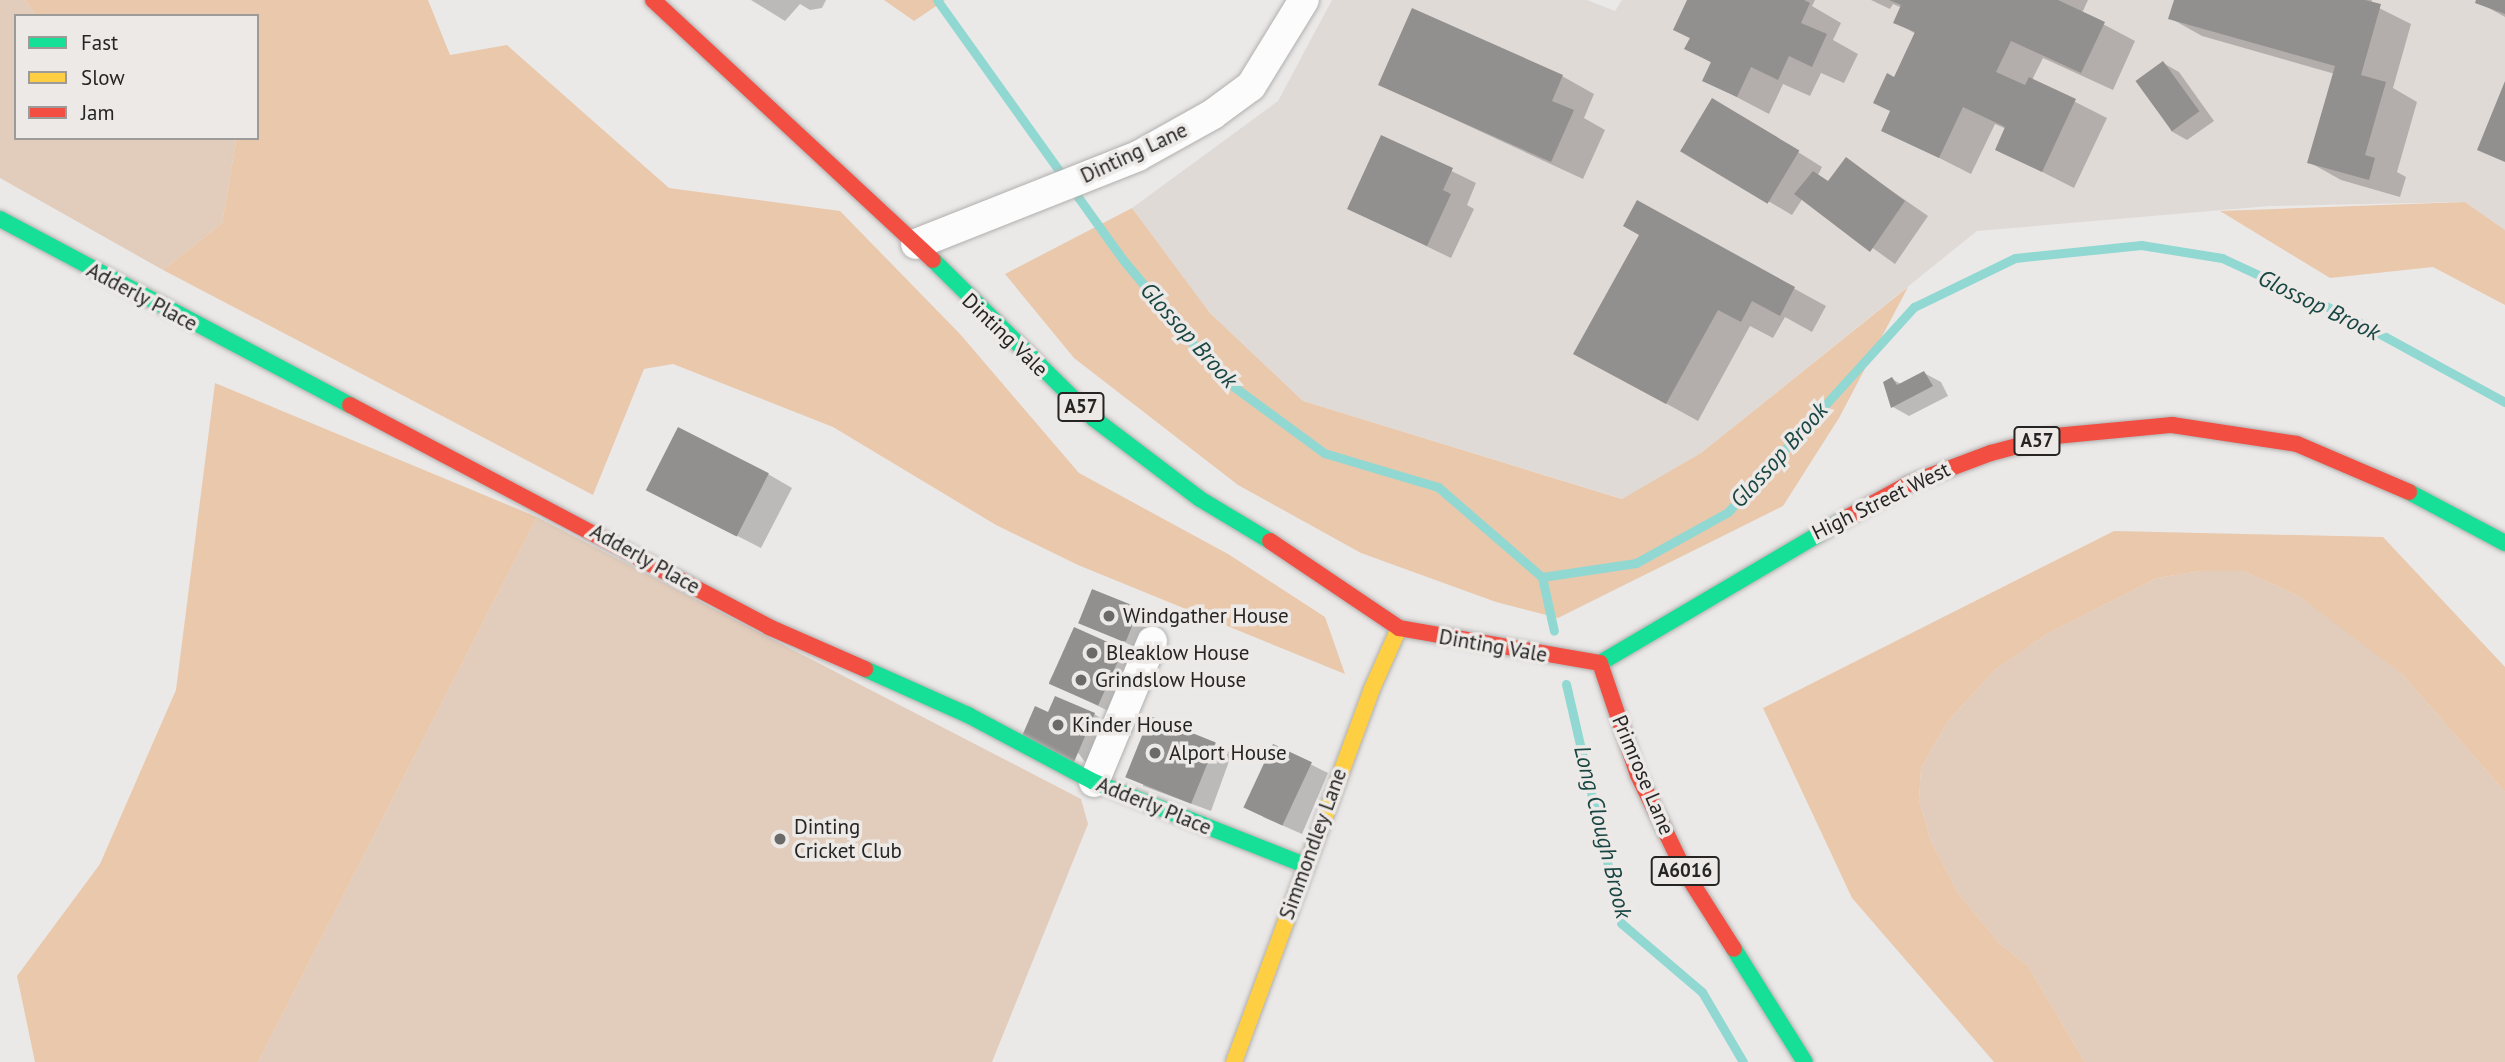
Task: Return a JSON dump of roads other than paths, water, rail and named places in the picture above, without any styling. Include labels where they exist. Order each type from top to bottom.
[{"type":"main road","name":"Dinting Vale","points":[[653,0],[916,244],[1093,418],[1200,499],[1296,557],[1399,628],[1600,663]]},
{"type":"main road","name":"Adderly Place","points":[[0,219],[769,627],[968,715],[1094,782],[1305,865]]},
{"type":"main road","name":"High Street West","points":[[1600,663],[1759,565],[1908,484],[1991,453],[2078,433],[2172,425],[2234,431],[2297,444],[2371,472],[2505,543]]},
{"type":"main road","name":"Simmondley Lane","points":[[1234,1062],[1305,865],[1399,628]]},
{"type":"main road","name":"Primrose Lane","points":[[1600,663],[1638,775],[1685,872],[1805,1062]]},
{"type":"street","name":"Dinting Lane","points":[[916,244],[1114,165],[1213,114],[1251,86],[1304,0]]},
{"type":"street","points":[[1094,782],[1152,642]]},
{"type":"waterway","name":"Glossop Brook","points":[[937,0],[1124,261],[1222,378],[1324,453],[1438,487],[1542,577],[1636,563],[1728,512],[1914,307],[2015,258],[2141,245],[2222,258],[2349,317],[2505,402]]},
{"type":"waterway","name":"Long Clough Brook","points":[[1542,577],[1554,631]]},
{"type":"waterway","name":"Long Clough Brook","points":[[1566,684],[1621,923],[1702,992],[1743,1062]]},
{"type":"place","name":"Windgather House","points":[[1109,616]]},
{"type":"place","name":"Bleaklow House","points":[[1092,653]]},
{"type":"place","name":"Grindslow House","points":[[1081,680]]},
{"type":"place","name":"Kinder House","points":[[1058,725]]},
{"type":"place","name":"Alport House","points":[[1155,753]]},
{"type":"place","name":"Dinting Cricket Club","points":[[780,839]]}]
